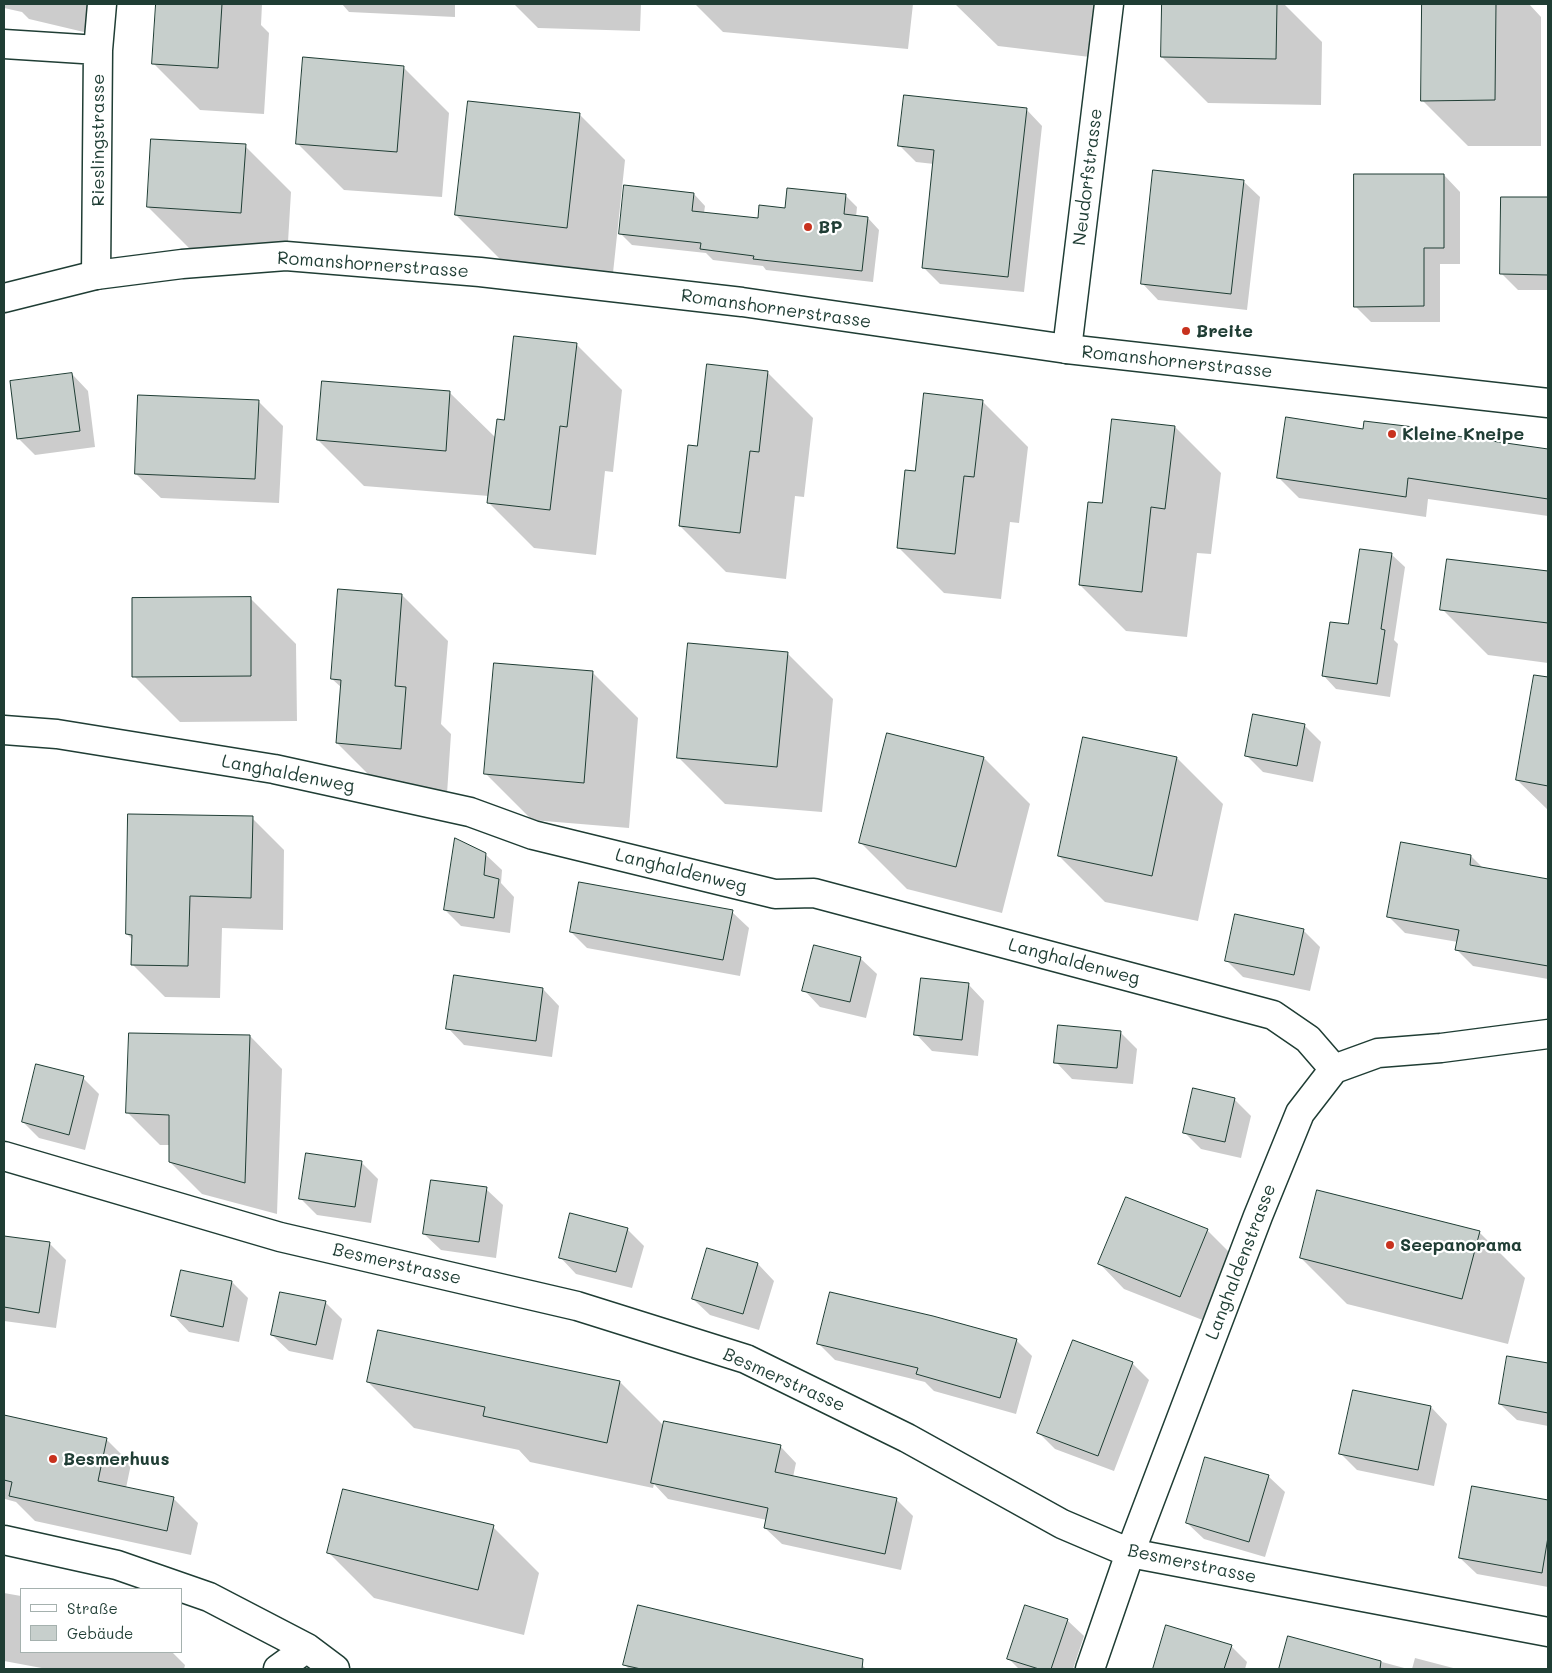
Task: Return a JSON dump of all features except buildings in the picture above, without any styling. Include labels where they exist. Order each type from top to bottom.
[{"type":"street","name":"Rieslingstrasse","points":[[96,276],[98,50],[102,4]]},
{"type":"street","name":"Neudorfstrasse","points":[[1067,350],[1109,4]]},
{"type":"street","points":[[4,44],[98,50]]},
{"type":"street","name":"Romanshornerstrasse","points":[[4,298],[96,276],[182,264],[286,256],[480,272],[742,302],[1067,350],[1548,403]]},
{"type":"street","name":"Langhaldenweg","points":[[4,730],[56,734],[274,769],[470,812],[533,834],[775,894],[814,893],[1273,1015],[1308,1039],[1334,1069]]},
{"type":"street","points":[[1334,1069],[1378,1053],[1441,1048],[1548,1034]]},
{"type":"street","name":"Langhaldenstrasse","points":[[1090,1669],[1130,1553],[1258,1216],[1300,1113],[1334,1069]]},
{"type":"street","name":"Besmerstrasse","points":[[4,1156],[280,1237],[577,1306],[746,1359],[907,1438],[1062,1524],[1130,1553],[1548,1632]]},
{"type":"street","points":[[4,1540],[117,1565],[209,1597],[307,1648],[335,1669]]},
{"type":"street","points":[[278,1669],[307,1648]]},
{"type":"place","name":"BP","points":[[808,227]]},
{"type":"place","name":"Breite","points":[[1186,331]]},
{"type":"place","name":"Kleine Kneipe","points":[[1392,434]]},
{"type":"place","name":"Seepanorama","points":[[1390,1245]]},
{"type":"place","name":"Besmerhuus","points":[[53,1459]]}]
